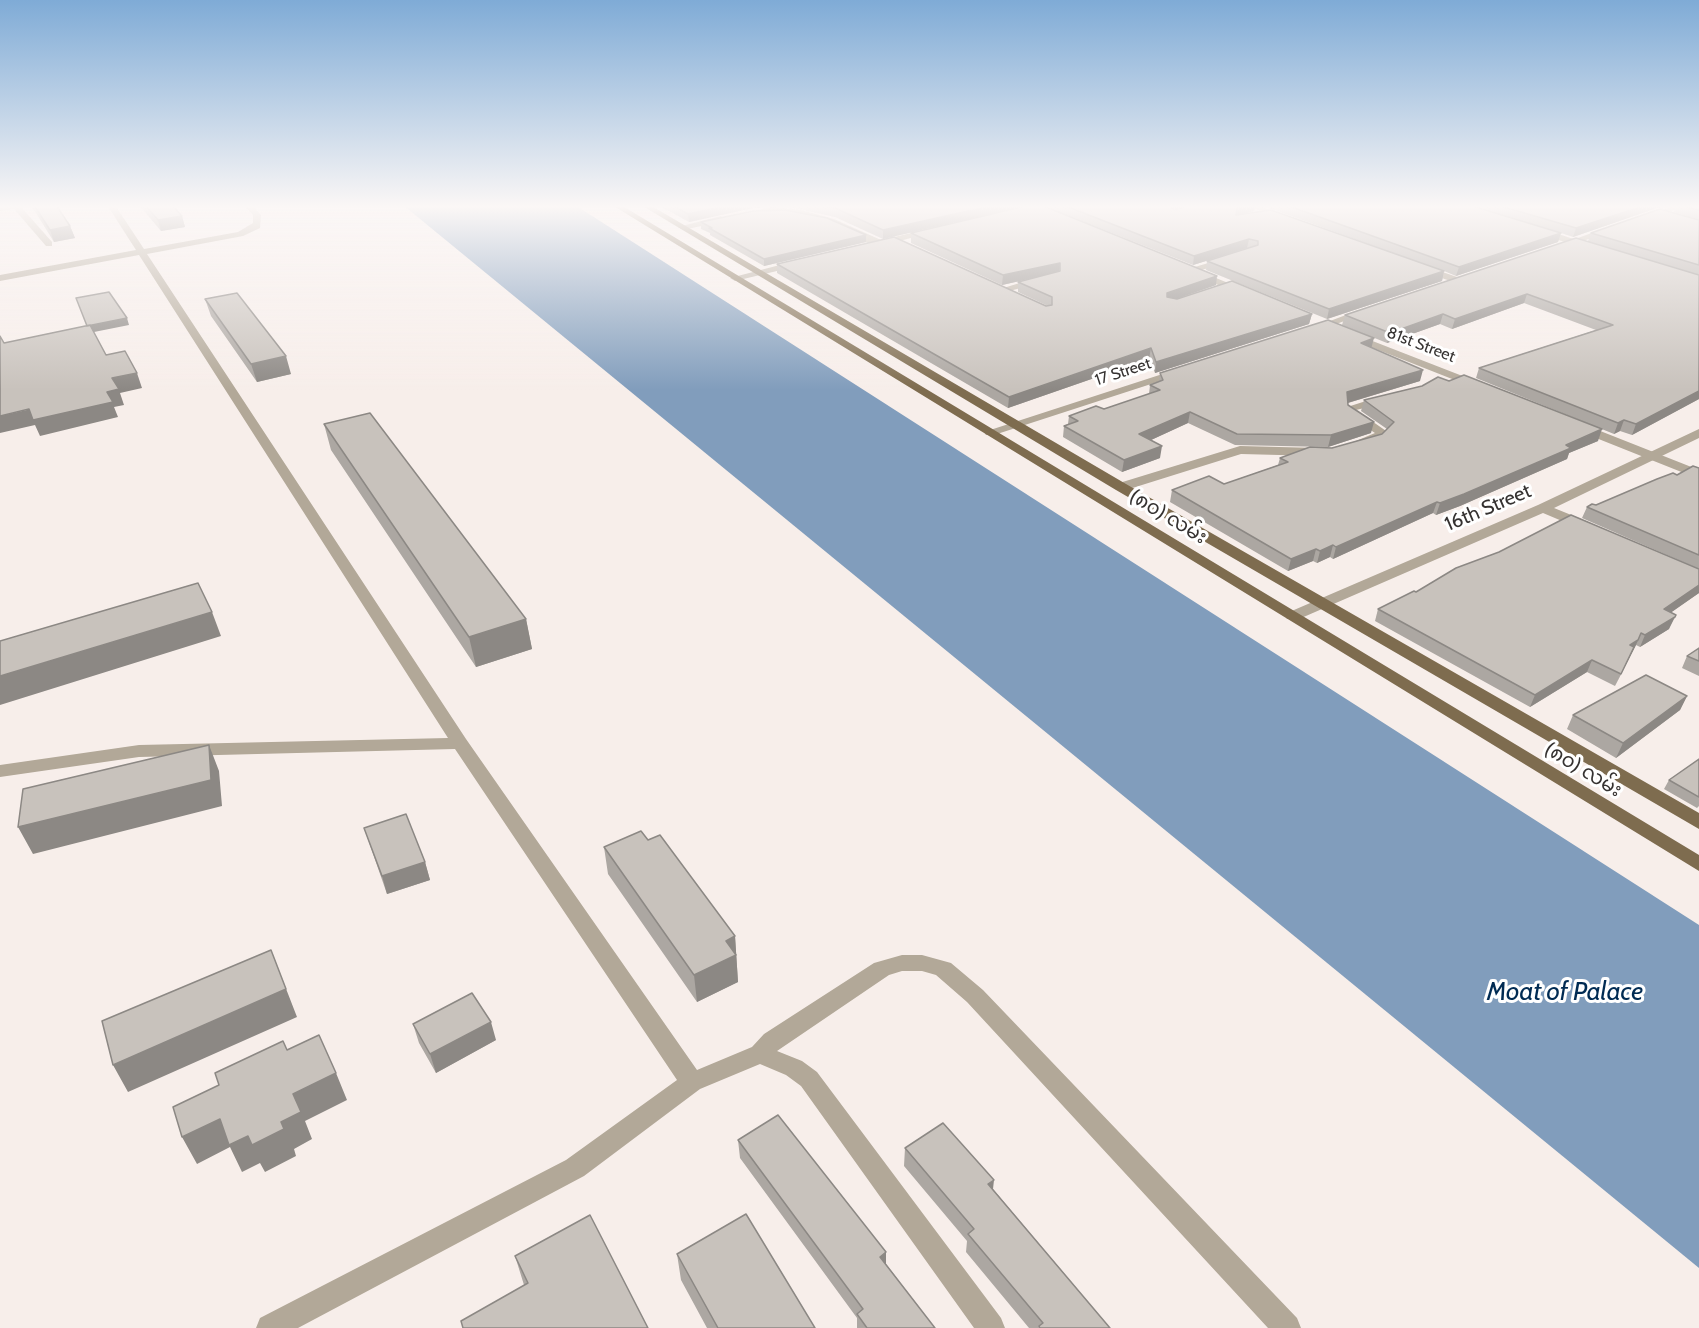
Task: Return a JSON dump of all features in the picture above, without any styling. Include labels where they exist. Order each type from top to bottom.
[{"type":"main road","name":"(၈၀) လမ်း","points":[[717,267],[1699,864]]},
{"type":"main road","name":"(၈၀) လမ်း","points":[[750,267],[1121,487],[1699,822]]},
{"type":"street","points":[[0,278],[60,267]]},
{"type":"street","points":[[152,267],[460,743],[692,1082]]},
{"type":"street","points":[[735,278],[779,267]]},
{"type":"street","points":[[1182,267],[1251,295]]},
{"type":"street","points":[[1191,270],[1202,267]]},
{"type":"street","points":[[1423,267],[1461,279],[1434,288]]},
{"type":"street","points":[[1020,299],[998,288],[1054,276]]},
{"type":"street","points":[[1210,292],[1229,286]]},
{"type":"street","points":[[1303,332],[1380,307]]},
{"type":"street","name":"81st Street","points":[[1304,317],[1497,393]]},
{"type":"street","name":"17 Street","points":[[990,432],[1192,367]]},
{"type":"street","points":[[1435,382],[1449,374]]},
{"type":"street","points":[[1348,448],[1374,440],[1383,433],[1363,421],[1350,411],[1350,408],[1394,397]]},
{"type":"street","points":[[1573,424],[1699,475]]},
{"type":"street","name":"16th Street","points":[[1293,616],[1543,507],[1699,433]]},
{"type":"street","points":[[1121,487],[1240,450],[1329,453]]},
{"type":"street","points":[[1543,507],[1604,533]]},
{"type":"street","points":[[0,771],[139,751],[460,743]]},
{"type":"street","points":[[270,1328],[575,1168],[692,1082],[760,1054],[772,1041],[882,969],[902,963],[922,963],[943,969],[975,996],[1287,1328]]},
{"type":"street","points":[[760,1054],[794,1068],[809,1079],[991,1328]]},
{"type":"water","name":"Moat of Palace","points":[[479,267],[672,267],[1699,925],[1699,1268]]},
{"type":"building","points":[[782,267],[960,267],[1046,306],[1052,305],[1052,297],[1018,282],[1060,271],[1060,267],[1195,267],[1217,276],[1167,293],[1167,297],[1177,299],[1232,281],[1312,314],[1156,362],[1151,348],[1009,397]]},
{"type":"building","points":[[985,267],[1041,267],[1003,275]]},
{"type":"building","points":[[1222,267],[1433,267],[1444,271],[1329,309]]},
{"type":"building","points":[[1489,267],[1672,267],[1699,275],[1699,391],[1636,424],[1624,420],[1618,423],[1479,368],[1613,325],[1527,294],[1455,319],[1443,314],[1390,333],[1345,315]]},
{"type":"building","points":[[109,292],[127,318],[87,326],[76,298]]},
{"type":"building","points":[[237,293],[286,356],[251,364],[205,299]]},
{"type":"building","points":[[1328,320],[1374,338],[1361,343],[1423,370],[1347,392],[1348,405],[1374,422],[1331,435],[1237,434],[1190,412],[1139,434],[1162,446],[1124,460],[1064,426],[1078,421],[1069,416],[1096,406],[1104,409],[1160,390],[1150,385],[1163,380],[1160,373]]},
{"type":"building","points":[[90,325],[106,355],[125,351],[137,373],[112,378],[119,389],[107,392],[113,402],[33,420],[29,409],[0,416],[0,336],[4,343]]},
{"type":"building","points":[[1464,375],[1602,429],[1566,445],[1571,448],[1464,494],[1440,503],[1437,502],[1336,547],[1333,545],[1320,551],[1316,549],[1291,559],[1172,490],[1209,476],[1224,484],[1288,462],[1280,458],[1310,447],[1332,448],[1382,434],[1394,422],[1364,400],[1422,386],[1438,377],[1449,381]]},
{"type":"building","points":[[370,413],[526,619],[469,637],[324,424]]},
{"type":"building","points":[[1693,466],[1699,468],[1699,555],[1587,507],[1673,473],[1677,475]]},
{"type":"building","points":[[1571,515],[1699,569],[1699,585],[1664,609],[1676,615],[1675,617],[1645,635],[1641,633],[1638,640],[1630,645],[1634,647],[1621,674],[1592,660],[1535,695],[1378,609],[1416,592],[1456,568],[1499,552]]},
{"type":"building","points":[[198,583],[212,612],[0,676],[0,641]]},
{"type":"building","points":[[1699,648],[1699,661],[1687,656]]},
{"type":"building","points":[[1646,675],[1687,696],[1623,743],[1573,715]]},
{"type":"building","points":[[209,745],[211,780],[18,827],[23,789]]},
{"type":"building","points":[[1699,759],[1699,797],[1669,780]]},
{"type":"building","points":[[406,814],[425,862],[382,876],[364,828]]},
{"type":"building","points":[[641,831],[648,840],[660,835],[735,936],[726,941],[736,955],[694,975],[604,847]]},
{"type":"building","points":[[271,950],[286,989],[113,1065],[102,1021]]},
{"type":"building","points":[[472,993],[491,1022],[430,1054],[413,1024]]},
{"type":"building","points":[[319,1035],[336,1073],[293,1094],[301,1112],[281,1122],[284,1129],[252,1145],[248,1136],[229,1145],[220,1119],[182,1137],[173,1107],[219,1085],[215,1073],[283,1041],[287,1050]]},
{"type":"building","points":[[778,1115],[886,1252],[880,1257],[935,1328],[867,1328],[857,1314],[863,1309],[738,1140]]},
{"type":"building","points":[[943,1123],[994,1180],[988,1184],[1110,1328],[1040,1328],[1039,1326],[1043,1323],[968,1234],[974,1229],[905,1148]]},
{"type":"building","points":[[746,1214],[815,1328],[718,1328],[677,1254]]},
{"type":"building","points":[[590,1215],[648,1328],[463,1328],[461,1321],[528,1283],[515,1256]]}]
